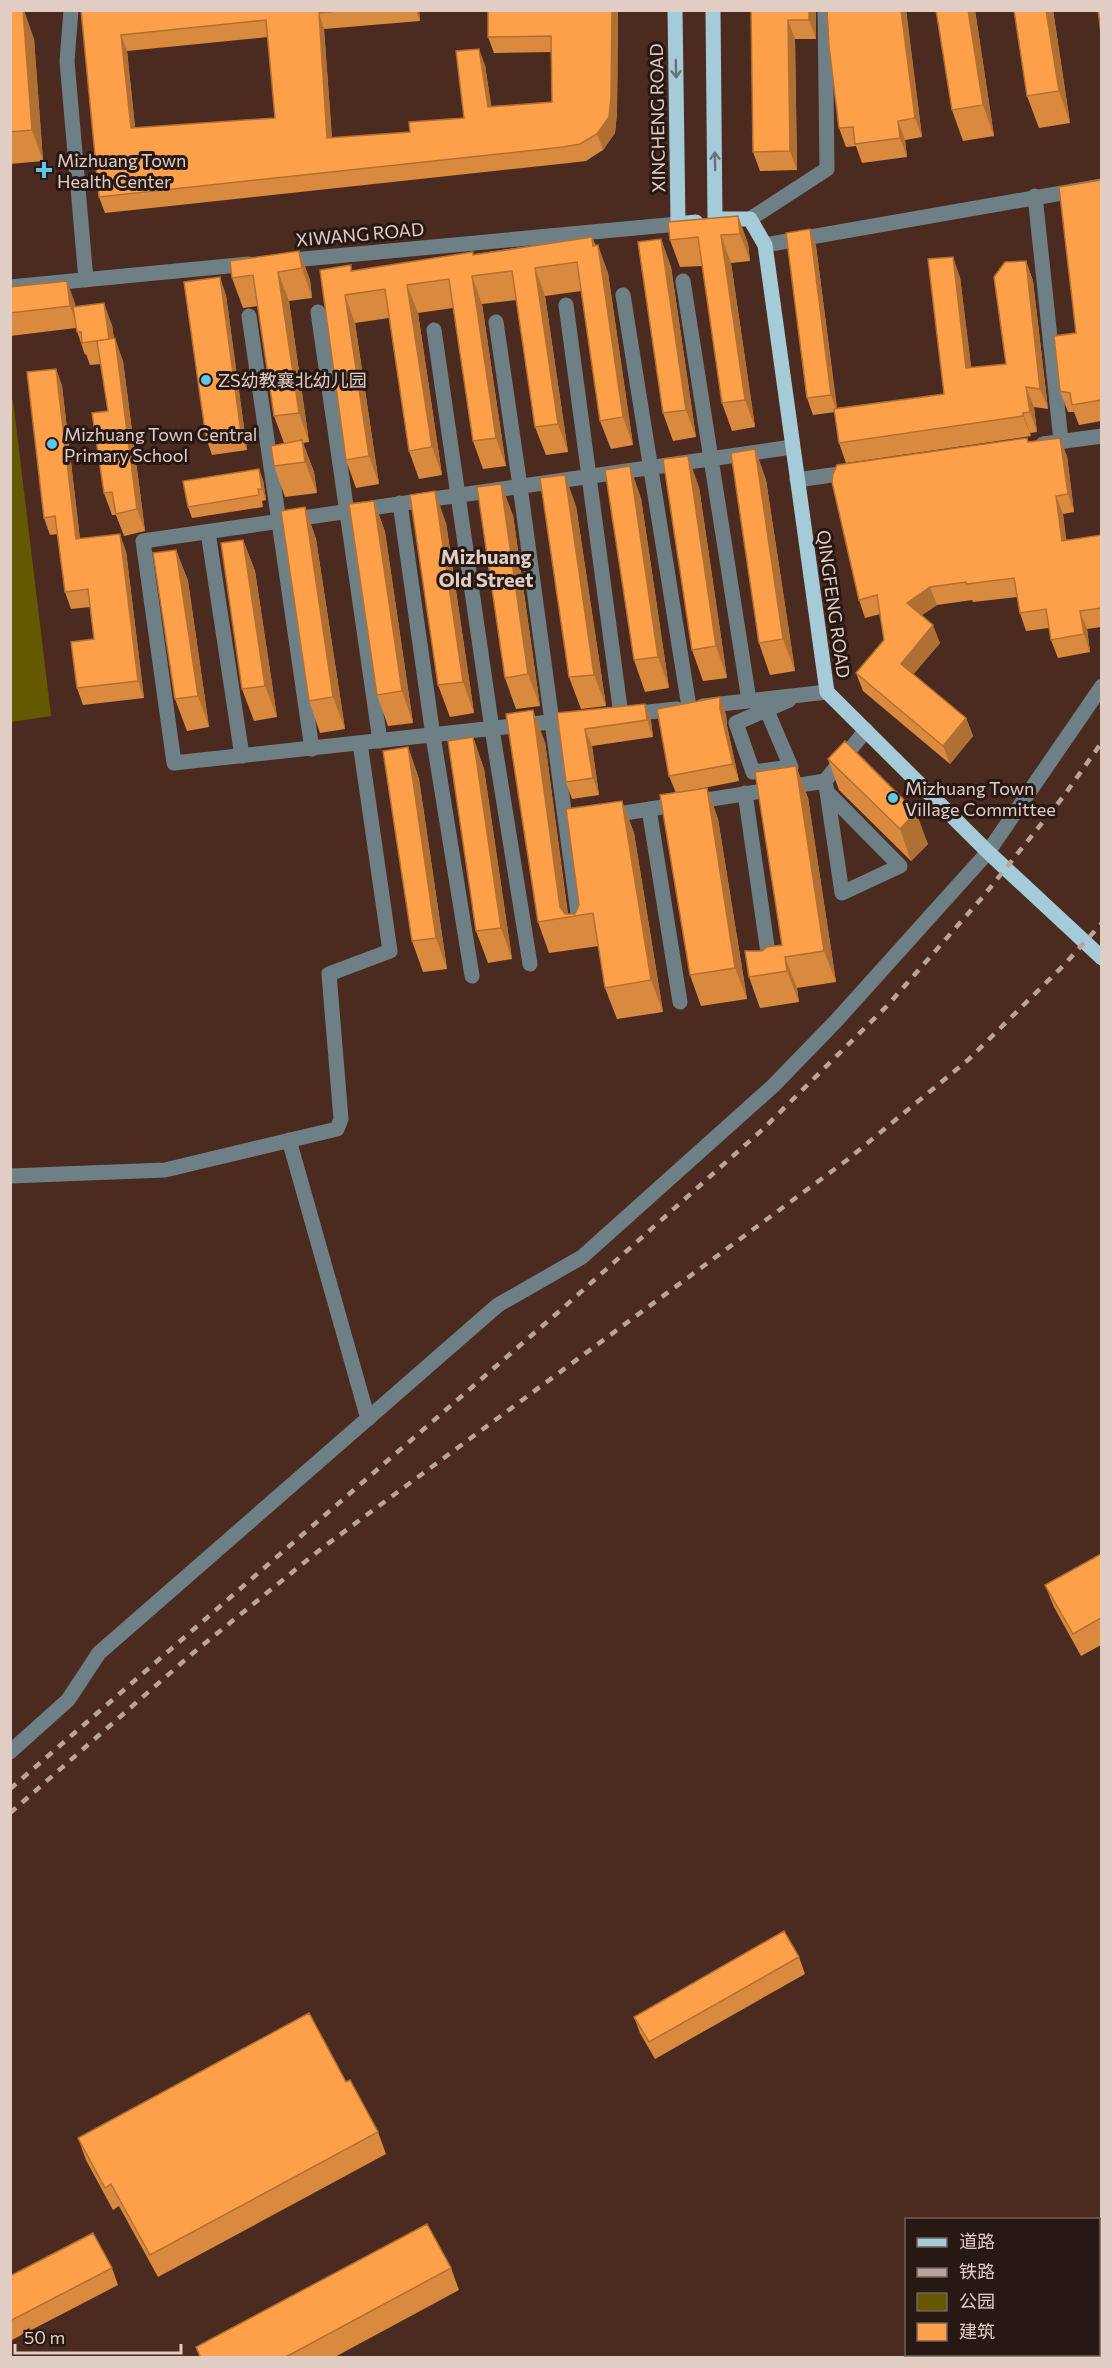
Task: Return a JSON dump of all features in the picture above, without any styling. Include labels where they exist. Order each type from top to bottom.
[{"type":"main road","name":"XINCHENG ROAD","points":[[675,10],[678,224]]},
{"type":"main road","points":[[714,10],[716,219]]},
{"type":"main road","points":[[678,224],[716,219],[750,219]]},
{"type":"main road","name":"QINGFENG ROAD","points":[[750,219],[765,245],[827,692],[988,852],[1101,958]]},
{"type":"street","points":[[71,10],[68,61],[86,280]]},
{"type":"street","points":[[750,219],[826,169],[825,10]]},
{"type":"street","points":[[765,245],[1101,186]]},
{"type":"street","points":[[1035,196],[1061,441]]},
{"type":"street","name":"XIWANG ROAD","points":[[10,287],[678,224]]},
{"type":"street","points":[[683,281],[749,700]]},
{"type":"street","points":[[623,295],[688,707]]},
{"type":"street","points":[[566,305],[589,476],[609,716]]},
{"type":"street","points":[[318,312],[380,741]]},
{"type":"street","points":[[249,316],[312,749]]},
{"type":"street","points":[[496,322],[581,937]]},
{"type":"street","points":[[434,330],[492,729],[530,964]]},
{"type":"street","points":[[1027,446],[1101,436]]},
{"type":"street","points":[[792,447],[143,541],[174,763],[827,692]]},
{"type":"street","points":[[796,480],[866,470]]},
{"type":"street","points":[[400,504],[433,736],[472,976]]},
{"type":"street","points":[[208,532],[242,756]]},
{"type":"street","points":[[10,1752],[68,1700],[99,1653],[498,1305],[582,1257],[773,1086],[836,1021],[988,852],[1101,686]]},
{"type":"street","points":[[767,711],[799,695]]},
{"type":"street","points":[[826,787],[875,842],[900,866],[842,893],[826,787],[866,730]]},
{"type":"street","points":[[10,1176],[165,1170],[337,1129],[341,1119],[329,974],[390,951],[360,743]]},
{"type":"street","points":[[596,818],[745,793],[826,787]]},
{"type":"street","points":[[745,793],[771,973]]},
{"type":"street","points":[[649,809],[680,1002]]},
{"type":"street","points":[[289,1140],[368,1419]]},
{"type":"green space","points":[[11,400],[13,400],[51,716],[11,722]]},
{"type":"building","points":[[10,10],[23,10],[32,130],[10,132]]},
{"type":"building","points":[[81,10],[345,10],[319,13],[327,138],[410,132],[409,122],[464,118],[456,51],[479,49],[488,107],[552,102],[551,36],[488,37],[488,10],[612,10],[609,117],[597,134],[580,144],[99,197]],"holes":[[[266,20],[275,118],[131,128],[121,35]]]},
{"type":"building","points":[[751,10],[809,10],[809,20],[788,20],[790,151],[753,152]]},
{"type":"building","points":[[827,10],[901,10],[915,118],[898,121],[900,138],[855,144],[853,127],[839,128]]},
{"type":"building","points":[[936,10],[968,10],[983,105],[952,110]]},
{"type":"building","points":[[1014,10],[1046,10],[1059,91],[1027,96]]},
{"type":"building","points":[[1098,10],[1101,10],[1101,33]]},
{"type":"building","points":[[1101,180],[1101,400],[1072,405],[1070,393],[1060,391],[1054,336],[1076,333],[1059,187]]},
{"type":"building","points":[[738,216],[740,234],[721,235],[745,400],[722,403],[698,237],[670,240],[668,222]]},
{"type":"building","points":[[810,229],[831,395],[807,398],[786,233]]},
{"type":"building","points":[[592,237],[593,246],[598,245],[623,417],[600,421],[577,262],[535,268],[558,424],[535,427],[512,271],[472,276],[496,438],[473,441],[449,279],[407,285],[432,447],[409,451],[385,289],[345,295],[369,456],[346,460],[320,270],[351,265],[351,271]]},
{"type":"building","points":[[661,239],[686,410],[663,413],[638,242]]},
{"type":"building","points":[[299,251],[302,268],[278,272],[299,413],[274,416],[253,275],[232,278],[230,261]]},
{"type":"building","points":[[953,257],[966,368],[1006,364],[994,277],[1005,262],[1026,261],[1040,389],[1026,387],[1030,412],[1023,413],[1023,416],[839,443],[834,409],[944,394],[928,259]]},
{"type":"building","points":[[220,277],[241,433],[206,438],[184,282]]},
{"type":"building","points":[[67,281],[70,306],[10,313],[10,287]]},
{"type":"building","points":[[104,303],[109,339],[82,343],[81,332],[77,332],[73,307]]},
{"type":"building","points":[[115,338],[137,509],[116,514],[112,492],[104,493],[92,413],[108,411],[97,341]]},
{"type":"building","points":[[56,369],[76,539],[120,534],[138,681],[77,688],[71,642],[94,639],[88,589],[65,592],[55,516],[44,518],[27,372]]},
{"type":"building","points":[[1027,438],[1028,442],[1060,438],[1068,494],[1056,496],[1062,541],[1101,535],[1101,608],[1080,611],[1084,634],[1051,640],[1046,609],[1020,613],[1014,578],[930,587],[907,603],[933,625],[901,664],[966,718],[943,746],[856,673],[884,640],[877,595],[859,600],[832,482],[833,474],[837,465]]},
{"type":"building","points":[[302,440],[305,462],[274,466],[271,446]]},
{"type":"building","points":[[755,449],[783,639],[759,643],[731,453]]},
{"type":"building","points":[[688,456],[716,646],[692,650],[663,459]]},
{"type":"building","points":[[630,466],[658,657],[634,660],[605,470]]},
{"type":"building","points":[[259,469],[262,489],[258,489],[259,495],[188,507],[183,481]]},
{"type":"building","points":[[565,475],[594,675],[569,677],[540,478]]},
{"type":"building","points":[[501,484],[528,674],[505,678],[477,487]]},
{"type":"building","points":[[435,491],[463,682],[438,685],[410,495]]},
{"type":"building","points":[[374,501],[402,691],[377,695],[349,504]]},
{"type":"building","points":[[305,507],[333,697],[309,701],[281,511]]},
{"type":"building","points":[[243,540],[265,686],[242,689],[221,543]]},
{"type":"building","points":[[176,550],[198,696],[175,699],[153,553]]},
{"type":"building","points":[[720,697],[720,709],[733,764],[669,776],[657,709]]},
{"type":"building","points":[[645,704],[647,720],[585,729],[593,778],[566,782],[557,713]]},
{"type":"building","points":[[533,710],[560,907],[565,914],[575,914],[579,905],[566,809],[622,801],[651,980],[605,988],[593,913],[538,922],[506,714]]},
{"type":"building","points":[[473,737],[501,928],[476,931],[448,741]]},
{"type":"building","points":[[845,741],[916,812],[900,829],[828,759]]},
{"type":"building","points":[[408,747],[436,938],[412,941],[383,751]]},
{"type":"building","points":[[796,766],[824,951],[785,957],[787,971],[749,977],[745,951],[762,951],[767,947],[782,945],[755,772]]},
{"type":"building","points":[[707,788],[735,968],[690,975],[660,795]]},
{"type":"building","points":[[1101,1554],[1101,1618],[1073,1634],[1045,1585]]},
{"type":"building","points":[[784,1931],[799,1957],[649,2042],[634,2017]]},
{"type":"building","points":[[309,2013],[346,2082],[350,2080],[378,2132],[150,2255],[111,2184],[105,2188],[78,2138]]},
{"type":"building","points":[[427,2224],[451,2268],[284,2358],[201,2358],[196,2347]]},
{"type":"building","points":[[93,2233],[112,2268],[10,2321],[10,2276]]},
{"type":"railway","points":[[10,1789],[563,1308],[763,1129],[887,1006],[981,899],[1063,797],[1102,742]]},
{"type":"railway","points":[[10,1813],[193,1653],[322,1548],[847,1160],[968,1060],[1064,965],[1102,923]]},
{"type":"place","name":"Mizhuang Town Health Center","points":[[44,170]]},
{"type":"place","name":"ZS幼教襄北幼儿园","points":[[206,380]]},
{"type":"place","name":"Mizhuang Town Central Primary School","points":[[52,444]]},
{"type":"place","name":"Mizhuang Town Village Committee","points":[[893,798]]},
{"type":"district","name":"Mizhuang Old Street","points":[[486,568]]}]
